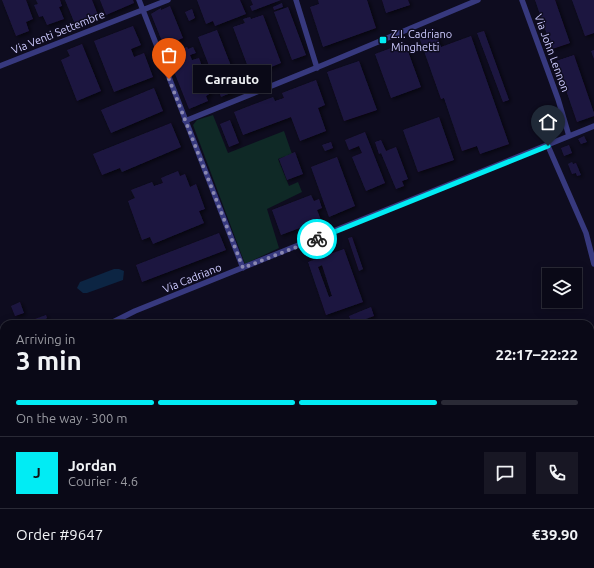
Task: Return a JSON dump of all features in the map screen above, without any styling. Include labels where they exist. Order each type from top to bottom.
[{"type":"street","points":[[139,0],[243,268]]},
{"type":"street","name":"Via Venti Settembre","points":[[0,66],[168,0]]},
{"type":"street","points":[[296,0],[317,68]]},
{"type":"street","points":[[185,120],[317,68],[478,0]]},
{"type":"street","name":"Via John Lennon","points":[[522,0],[570,136]]},
{"type":"street","name":"Via Cadriano","points":[[117,320],[135,311],[548,146],[594,126]]},
{"type":"street","points":[[548,146],[586,233],[594,264]]},
{"type":"green space","points":[[213,115],[228,153],[284,131],[292,154],[278,159],[289,186],[298,182],[302,192],[267,209],[279,248],[245,264],[193,125],[197,120]]},
{"type":"water","points":[[114,269],[124,271],[123,280],[87,293],[83,293],[77,288],[80,282]]},
{"type":"building","points":[[2,0],[26,0],[33,19],[26,22],[29,31],[16,36]]},
{"type":"building","points":[[36,0],[60,0],[62,6],[59,7],[64,19],[47,25],[43,16],[39,17],[34,5],[38,4]]},
{"type":"building","points":[[65,0],[92,0],[98,15],[75,24]]},
{"type":"building","points":[[100,0],[133,0],[134,3],[106,15]]},
{"type":"building","points":[[197,0],[240,0],[246,14],[215,26],[213,21],[206,24]]},
{"type":"building","points":[[251,0],[281,0],[252,11],[250,6],[253,5]]},
{"type":"building","points":[[318,0],[367,0],[376,28],[323,47],[310,7],[319,4]]},
{"type":"building","points":[[382,0],[408,0],[410,5],[386,13]]},
{"type":"building","points":[[535,0],[555,0],[570,43],[552,49]]},
{"type":"building","points":[[572,0],[594,0],[594,33],[585,36]]},
{"type":"building","points":[[282,3],[283,7],[274,10],[273,7]]},
{"type":"building","points":[[170,6],[183,38],[164,46],[151,14],[161,8],[161,10]]},
{"type":"building","points":[[288,7],[306,55],[292,60],[274,12]]},
{"type":"building","points":[[192,9],[195,18],[189,21],[185,12]]},
{"type":"building","points":[[263,15],[281,63],[251,75],[233,27],[245,23],[243,19],[250,17],[251,19]]},
{"type":"building","points":[[133,26],[141,45],[131,49],[134,57],[144,53],[153,77],[114,92],[94,41]]},
{"type":"building","points":[[434,28],[441,47],[471,36],[509,144],[480,154],[477,146],[462,151],[444,98],[441,99],[418,34]]},
{"type":"building","points":[[217,30],[240,89],[221,97],[198,37]]},
{"type":"building","points":[[484,31],[509,100],[503,102],[477,33]]},
{"type":"building","points":[[405,43],[421,87],[391,98],[375,54]]},
{"type":"building","points":[[82,44],[101,91],[77,101],[61,60],[70,56],[67,50]]},
{"type":"building","points":[[187,47],[188,49],[193,47],[196,53],[190,55],[192,60],[199,58],[203,69],[196,72],[203,89],[209,87],[211,93],[206,96],[208,101],[189,109],[167,54]]},
{"type":"building","points":[[594,50],[594,59],[591,51]]},
{"type":"building","points":[[574,55],[594,113],[594,116],[577,122],[556,61]]},
{"type":"building","points":[[359,61],[377,110],[344,121],[327,72]]},
{"type":"building","points":[[316,80],[325,105],[318,108],[326,131],[300,141],[291,117],[243,135],[234,112],[273,97],[275,101],[284,98],[282,93]]},
{"type":"building","points":[[154,88],[163,111],[111,133],[101,110]]},
{"type":"building","points":[[439,117],[454,160],[418,172],[403,130]]},
{"type":"building","points":[[230,120],[239,143],[229,147],[220,124]]},
{"type":"building","points":[[171,123],[181,147],[122,172],[120,168],[102,175],[93,154]]},
{"type":"building","points":[[365,132],[385,183],[366,191],[352,157],[362,153],[359,146],[349,150],[345,140]]},
{"type":"building","points":[[584,136],[587,142],[581,144],[578,139]]},
{"type":"building","points":[[381,140],[386,151],[396,147],[408,179],[402,181],[404,186],[396,189],[381,153],[379,154],[375,142]]},
{"type":"building","points":[[331,142],[333,148],[325,151],[322,145]]},
{"type":"building","points":[[569,145],[572,153],[564,156],[561,148]]},
{"type":"building","points":[[295,152],[303,174],[287,180],[279,159]]},
{"type":"building","points":[[337,157],[355,206],[329,217],[311,167]]},
{"type":"building","points":[[572,162],[573,164],[576,163],[581,175],[577,176],[576,173],[572,174],[568,164]]},
{"type":"building","points":[[178,171],[180,176],[185,174],[190,187],[196,184],[205,209],[199,211],[204,223],[153,244],[150,237],[142,240],[128,201],[135,198],[131,190],[152,182],[154,186],[163,183],[161,178]]},
{"type":"building","points":[[311,195],[314,201],[319,199],[322,208],[317,210],[321,220],[281,235],[272,210]]},
{"type":"building","points":[[219,233],[226,250],[142,282],[136,265]]},
{"type":"building","points":[[352,237],[363,269],[359,271],[348,238]]},
{"type":"building","points":[[344,249],[363,302],[326,315],[308,262]],"holes":[[[322,265],[332,296],[329,297],[318,267]]]},
{"type":"building","points":[[20,302],[24,313],[15,316],[11,306]]},
{"type":"building","points":[[371,307],[374,316],[363,320],[350,320],[349,316]]},
{"type":"building","points":[[46,315],[47,318],[44,320],[35,319]]},
{"type":"way so far","points":[[169,79],[243,268],[317,239]]},
{"type":"place","name":"Z.I. Cadriano Minghetti","points":[[383,40]]},
{"type":"place","name":"Carrauto","points":[[169,79]]},
{"type":"route","points":[[317,239],[548,146]]}]
